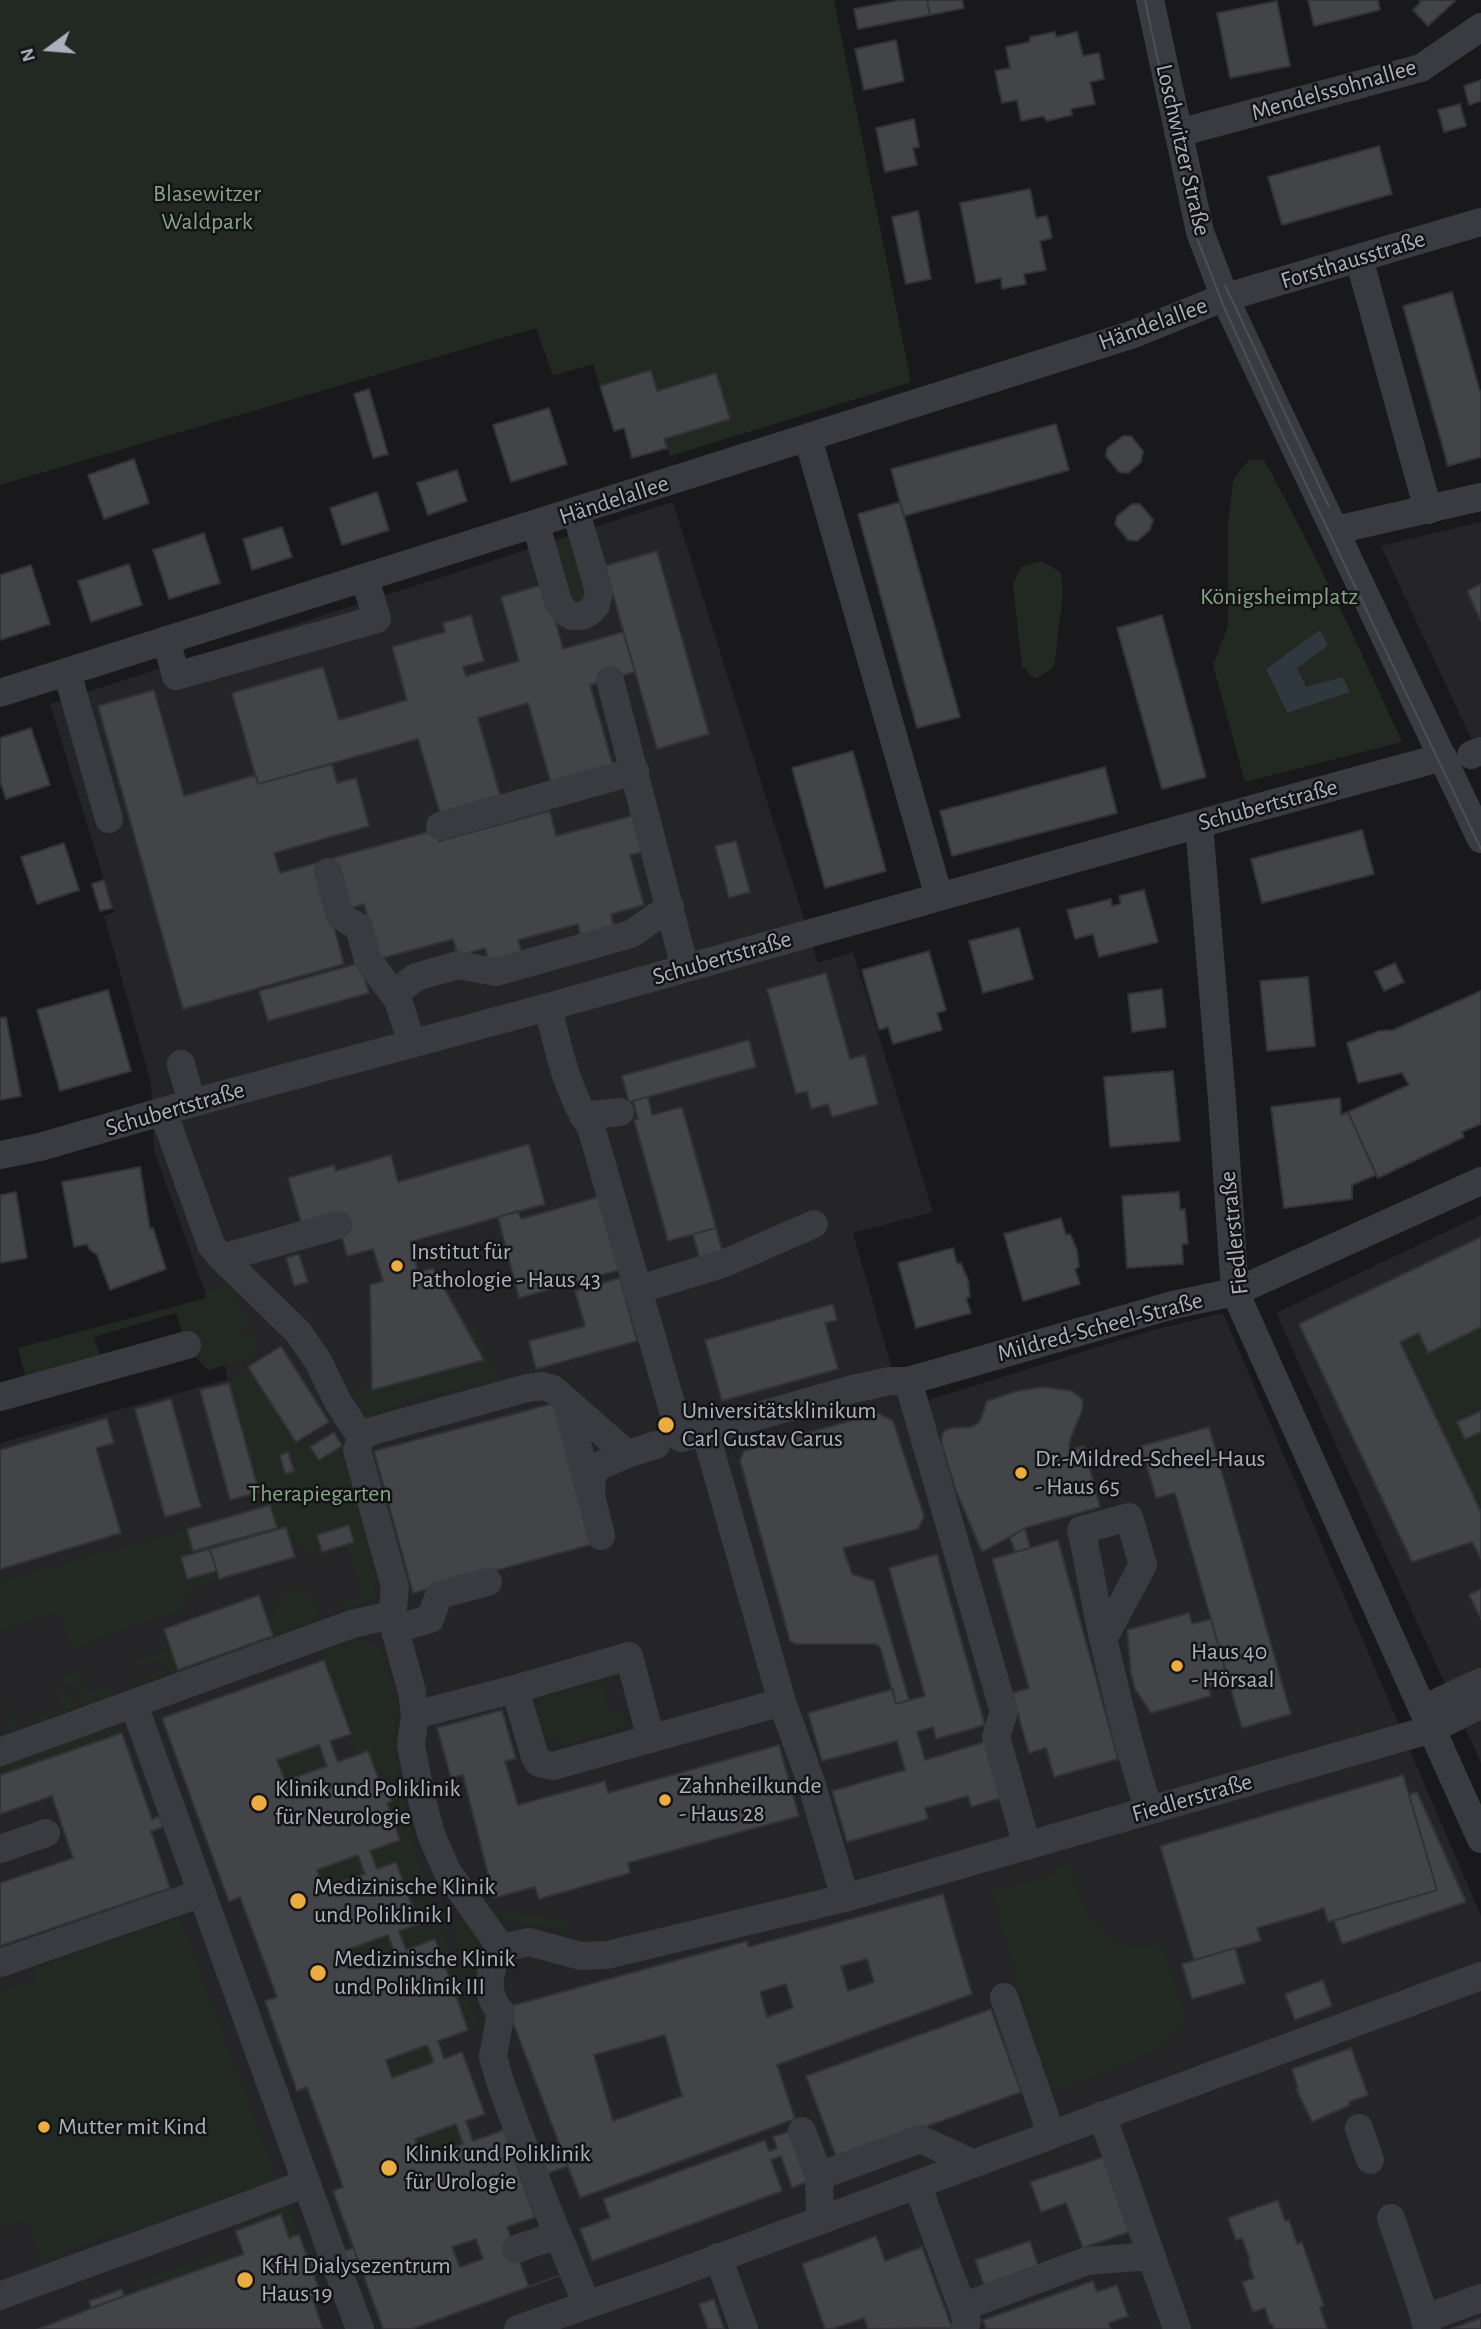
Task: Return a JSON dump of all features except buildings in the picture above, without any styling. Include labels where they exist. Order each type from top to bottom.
[{"type":"street","name":"Loschwitzer Straße","points":[[1150,0],[1200,232],[1225,298]]},
{"type":"street","name":"Mendelssohnallee","points":[[1178,133],[1421,68],[1481,27]]},
{"type":"street","name":"Forsthausstraße","points":[[1225,298],[1481,222]]},
{"type":"street","points":[[1359,258],[1429,510]]},
{"type":"street","name":"Händelallee","points":[[0,693],[1130,335],[1225,298]]},
{"type":"street","points":[[1225,298],[1481,839]]},
{"type":"street","points":[[808,438],[939,897]]},
{"type":"street","points":[[1336,530],[1481,497]]},
{"type":"street","points":[[536,525],[558,602],[572,616],[583,616],[596,605],[598,592],[576,512]]},
{"type":"street","points":[[166,640],[176,676],[377,619],[365,579]]},
{"type":"street","points":[[66,672],[109,819]]},
{"type":"street","points":[[610,680],[685,968]]},
{"type":"street","name":"Schubertstraße","points":[[0,1155],[40,1147],[548,1007],[1443,757]]},
{"type":"street","points":[[440,826],[635,771]]},
{"type":"street","name":"Fiedlerstraße","points":[[1199,824],[1235,1293],[1481,1839]]},
{"type":"street","points":[[328,872],[340,916],[359,927],[368,960],[395,993],[412,1044]]},
{"type":"street","points":[[395,993],[416,977],[458,965],[496,972],[631,934],[670,906]]},
{"type":"street","points":[[548,1007],[559,1052],[583,1116],[591,1127],[681,1438],[705,1432],[782,1702],[811,1782],[845,1898]]},
{"type":"street","points":[[181,1064],[192,1103]]},
{"type":"street","points":[[163,1111],[211,1245],[298,1332],[314,1378],[361,1437]]},
{"type":"street","points":[[583,1116],[620,1112]]},
{"type":"street","name":"Mildred-Scheel-Straße","points":[[705,1432],[852,1389],[890,1381],[908,1381],[1172,1305],[1235,1293],[1481,1181]]},
{"type":"street","points":[[637,1290],[725,1263],[814,1224]]},
{"type":"street","points":[[222,1258],[338,1225]]},
{"type":"street","points":[[0,1397],[187,1346]]},
{"type":"street","points":[[908,1381],[1003,1712],[996,1737],[1027,1846]]},
{"type":"street","points":[[587,2305],[520,2137],[493,2056],[501,2012],[495,2006],[489,1987],[491,1966],[501,1948],[447,1871],[419,1792],[411,1745],[415,1715],[412,1692],[394,1624],[395,1587],[356,1450],[361,1437],[372,1431],[542,1386],[553,1389],[627,1454]]},
{"type":"street","points":[[566,1401],[601,1536]]},
{"type":"street","points":[[591,1496],[592,1474],[601,1465],[656,1445]]},
{"type":"street","points":[[2,1743],[134,1705],[352,1624],[383,1617],[394,1624],[430,1619],[439,1595],[488,1582]]},
{"type":"street","points":[[1103,1639],[1137,1776],[1149,1810]]},
{"type":"street","points":[[415,1715],[629,1656],[651,1739]]},
{"type":"street","points":[[515,1689],[535,1757],[545,1766],[782,1702]]},
{"type":"street","points":[[1428,1719],[1480,1694]]},
{"type":"street","points":[[134,1705],[360,2329]]},
{"type":"street","name":"Fiedlerstraße","points":[[501,1948],[529,1942],[581,1956],[607,1955],[845,1898],[1149,1810],[1428,1719]]},
{"type":"street","points":[[0,1849],[46,1833]]},
{"type":"street","points":[[0,1963],[202,1893]]},
{"type":"street","points":[[519,2329],[1481,1976]]},
{"type":"street","points":[[1004,1997],[1051,2134]]},
{"type":"street","points":[[1102,2115],[1177,2329]]},
{"type":"street","points":[[1359,2128],[1370,2160]]},
{"type":"street","points":[[802,2131],[819,2176],[820,2219]]},
{"type":"street","points":[[819,2176],[920,2139],[972,2163]]},
{"type":"street","points":[[0,2296],[306,2183]]},
{"type":"street","points":[[917,2184],[963,2318],[1087,2261],[1151,2256]]},
{"type":"street","points":[[1391,2218],[1426,2324],[1481,2298]]},
{"type":"street","points":[[516,2249],[558,2235]]},
{"type":"street","points":[[718,2258],[744,2329]]},
{"type":"shaded area","name":"Universitätsklinikum Carl Gustav Carus","points":[[673,502],[818,963],[853,952],[933,1212],[853,1233],[900,1396],[916,1404],[1149,1331],[1223,1313],[1481,1916],[1481,2329],[0,2329],[0,1443],[228,1379],[207,1298],[154,1151],[151,1083],[104,916],[114,912],[50,704]]},
{"type":"shaded area","points":[[1481,522],[1481,760],[1381,546]]},
{"type":"shaded area","points":[[1320,630],[1328,646],[1297,668],[1306,687],[1343,677],[1350,692],[1287,713],[1266,669]]},
{"type":"shaded area","points":[[1481,1215],[1481,1763],[1276,1313]]},
{"type":"green space","name":"Blasewitzer Waldpark","points":[[0,0],[834,0],[911,382],[670,456],[664,439],[716,373],[657,391],[651,370],[600,386],[593,364],[553,376],[536,328],[0,485]]},
{"type":"green space","name":"Königsheimplatz","points":[[1250,459],[1264,460],[1336,600],[1402,742],[1245,782],[1213,665],[1228,626],[1228,523],[1233,481]],"holes":[[[1328,646],[1296,668],[1306,688],[1343,677],[1287,713],[1266,668]]]},
{"type":"green space","points":[[575,536],[589,600],[571,606],[549,543]]},
{"type":"green space","points":[[1042,561],[1061,573],[1063,593],[1054,667],[1035,679],[1022,666],[1013,585],[1021,567]]},
{"type":"green space","points":[[227,1279],[245,1288],[232,1302],[249,1319],[240,1329],[247,1335],[255,1328],[255,1354],[244,1361],[208,1370],[188,1344],[176,1313],[94,1337],[101,1359],[26,1378],[18,1348],[206,1298],[205,1293],[224,1285]]},
{"type":"green space","points":[[473,1324],[483,1341],[485,1353],[503,1382],[479,1389],[477,1382],[394,1405],[396,1412],[376,1418],[361,1415],[350,1398],[358,1386],[372,1380],[373,1390],[484,1360],[466,1328]]},
{"type":"green space","points":[[1481,1327],[1481,1512],[1400,1342],[1419,1333],[1428,1353]]},
{"type":"green space","name":"Therapiegarten","points":[[248,1367],[299,1448],[310,1447],[319,1460],[342,1446],[381,1582],[374,1585],[376,1597],[351,1608],[342,1607],[341,1603],[363,1595],[347,1548],[324,1556],[306,1555],[286,1527],[181,1557],[187,1579],[217,1571],[219,1579],[190,1590],[182,1609],[72,1649],[58,1611],[0,1632],[0,1581],[187,1529],[193,1551],[277,1528],[270,1505],[259,1492],[229,1383]]},
{"type":"green space","points":[[298,1587],[312,1593],[319,1615],[316,1621],[273,1636],[267,1618],[276,1615],[276,1603],[280,1595]]},
{"type":"green space","points":[[356,1641],[368,1641],[377,1646],[385,1656],[396,1701],[395,1757],[411,1837],[464,1990],[481,2028],[468,2030],[455,1993],[460,1991],[454,1975],[449,1977],[435,1940],[406,1950],[399,1931],[419,1923],[396,1862],[377,1869],[370,1851],[400,1840],[387,1803],[392,1801],[379,1766],[374,1767],[368,1751],[358,1755],[320,1650]]},
{"type":"green space","points":[[170,1647],[178,1670],[140,1684],[136,1681],[166,1670],[162,1659],[132,1670],[136,1660]]},
{"type":"green space","points":[[79,1670],[87,1693],[116,1683],[113,1695],[88,1705],[72,1687],[59,1680]]},
{"type":"green space","points":[[606,1672],[618,1675],[619,1680],[602,1684],[610,1713],[627,1709],[628,1715],[621,1728],[567,1745],[542,1734],[535,1708],[550,1686]]},
{"type":"green space","points":[[55,1687],[68,1693],[80,1707],[11,1731],[2,1706],[7,1704],[15,1725],[62,1708]]},
{"type":"green space","points":[[118,1723],[122,1733],[0,1775],[0,1765]]},
{"type":"green space","points":[[319,1745],[327,1766],[285,1781],[277,1760]]},
{"type":"green space","points":[[358,1855],[365,1874],[323,1888],[317,1870]]},
{"type":"green space","points":[[1069,1863],[1089,1913],[1109,1937],[1123,1944],[1141,1947],[1162,1944],[1186,2017],[1160,2048],[1049,2095],[992,1891],[1057,1873],[1058,1867]]},
{"type":"green space","points":[[498,1910],[566,1919],[570,1934],[503,1920],[494,1915]]},
{"type":"green space","points":[[180,1917],[277,2179],[121,2236],[118,2231],[64,2252],[61,2258],[43,2264],[27,2220],[0,2229],[0,1992],[36,1980],[32,1968]]},
{"type":"green space","points":[[463,1917],[477,1938],[481,1955],[480,1965],[489,2018],[484,2020],[451,1928]]},
{"type":"green space","points":[[388,1935],[395,1954],[353,1969],[346,1950]]},
{"type":"green space","points":[[427,2045],[434,2062],[392,2078],[386,2060]]},
{"type":"green space","points":[[456,2124],[463,2144],[422,2159],[415,2139]]},
{"type":"green space","points":[[288,2204],[299,2234],[289,2238],[280,2215],[235,2231],[233,2224]]},
{"type":"green space","points":[[227,2249],[231,2259],[150,2288],[149,2283],[141,2285],[143,2291],[137,2293],[134,2283]]},
{"type":"tram line","points":[[1145,0],[1195,233],[1224,307],[1481,849]]},
{"type":"tram line","points":[[1225,285],[1329,507]]},
{"type":"place","name":"Institut für Pathologie - Haus 43","points":[[397,1266]]},
{"type":"place","name":"Universitätsklinikum Carl Gustav Carus","points":[[666,1425]]},
{"type":"place","name":"Dr.-Mildred-Scheel-Haus - Haus 65","points":[[1021,1473]]},
{"type":"place","name":"Haus 40 - Hörsaal","points":[[1177,1666]]},
{"type":"place","name":"Zahnheilkunde - Haus 28","points":[[665,1800]]},
{"type":"place","name":"Klinik und Poliklinik für Neurologie","points":[[259,1803]]},
{"type":"place","name":"Medizinische Klinik und Poliklinik I","points":[[298,1901]]},
{"type":"place","name":"Medizinische Klinik und Poliklinik III","points":[[318,1973]]},
{"type":"place","name":"Mutter mit Kind","points":[[44,2127]]},
{"type":"place","name":"Klinik und Poliklinik für Urologie","points":[[389,2168]]},
{"type":"place","name":"KfH Dialysezentrum Haus 19","points":[[245,2280]]}]
